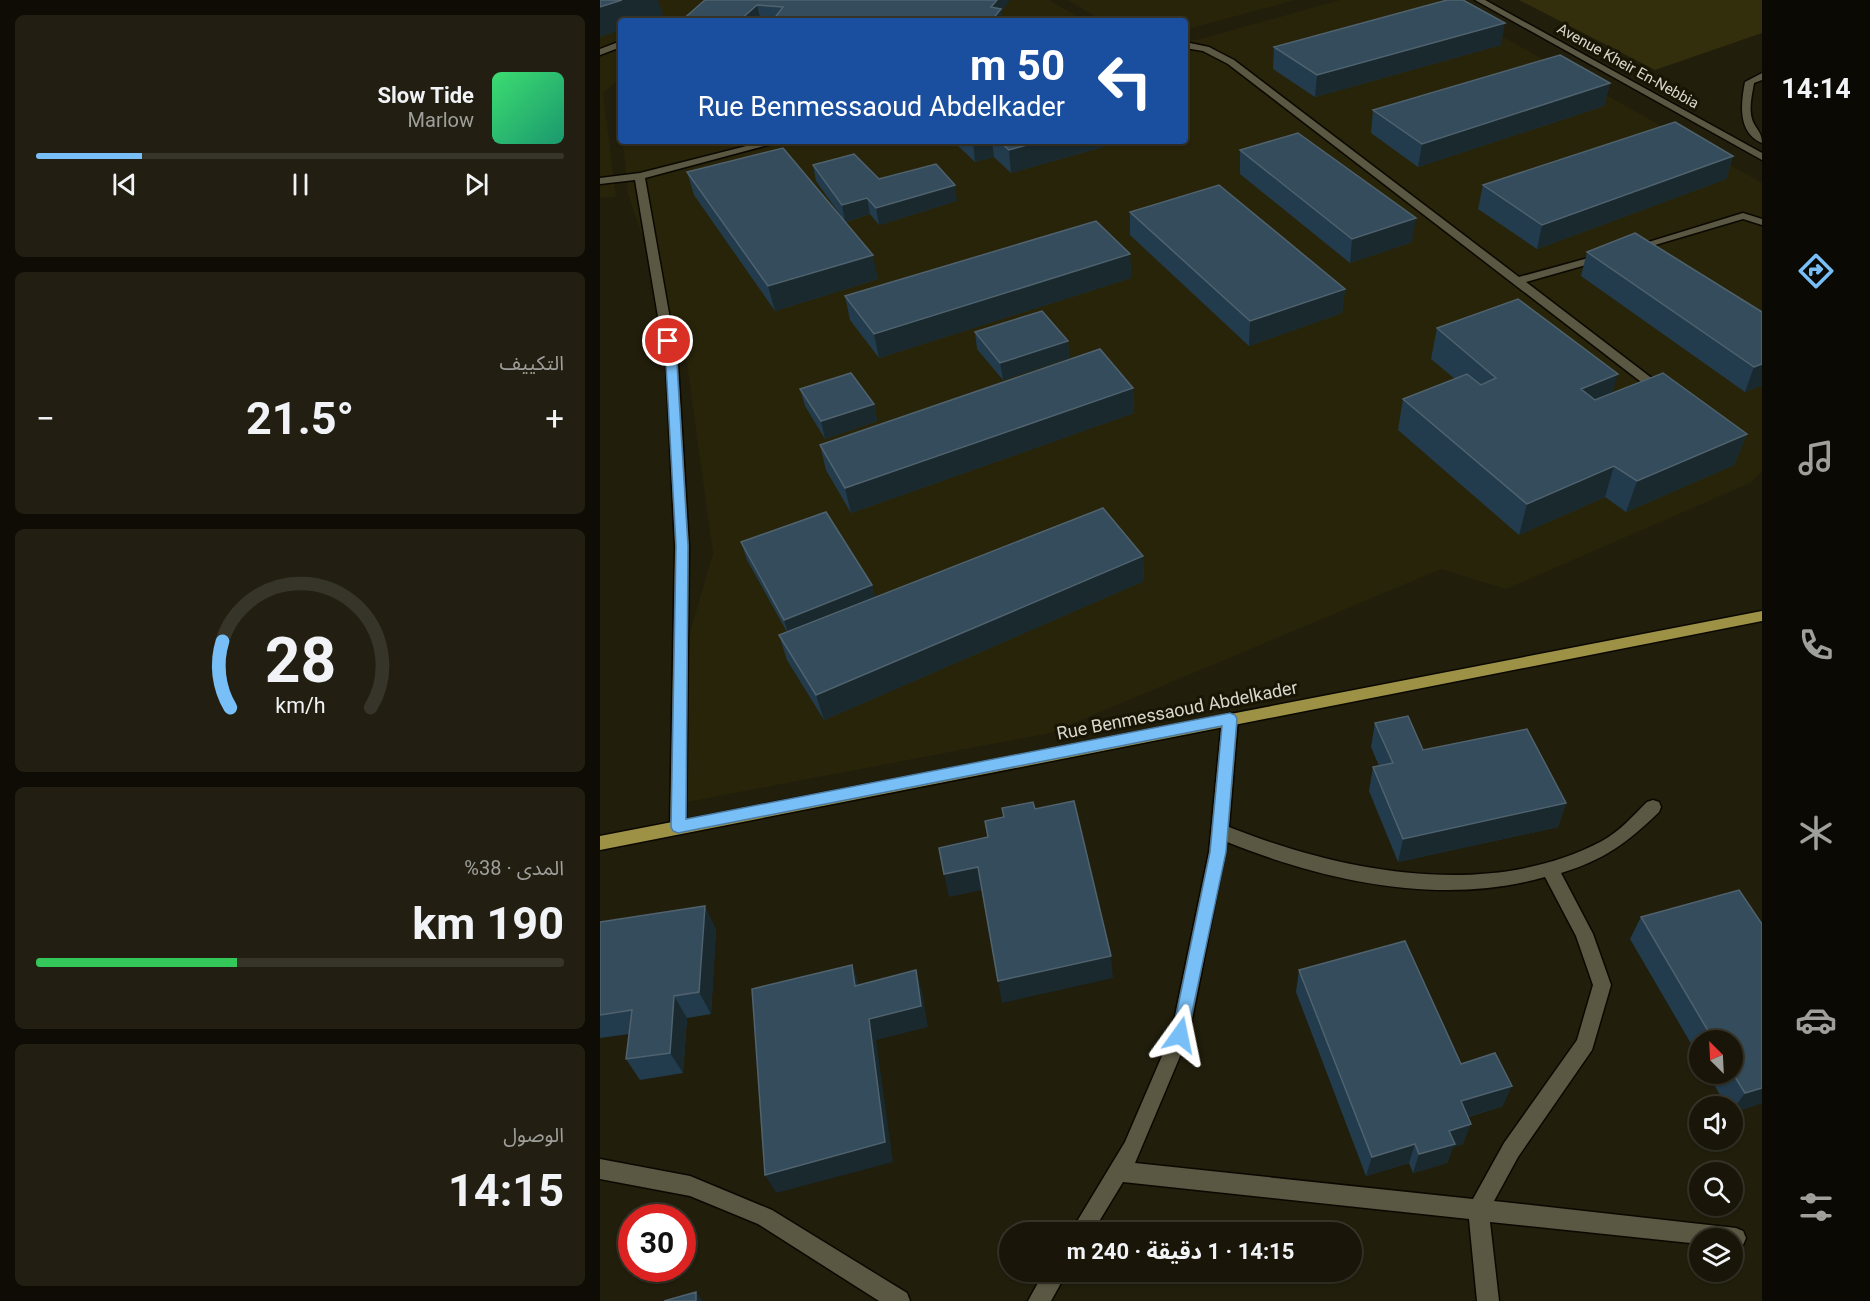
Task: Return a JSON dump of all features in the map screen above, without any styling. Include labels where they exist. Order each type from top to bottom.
[{"type":"main road","name":"Rue Benmessaoud Abdelkader","points":[[600,843],[1762,616]]},
{"type":"street","name":"Avenue Kheir En-Nebbia","points":[[1479,0],[1762,158]]},
{"type":"street","points":[[600,52],[618,45]]},
{"type":"street","points":[[1188,46],[1206,49],[1230,62],[1674,400]]},
{"type":"street","points":[[1750,82],[1762,76]]},
{"type":"street","points":[[1750,82],[1762,89]]},
{"type":"street","points":[[1750,82],[1744,111],[1745,118],[1762,140]]},
{"type":"street","points":[[600,181],[640,176],[766,144]]},
{"type":"street","points":[[1739,146],[1762,149]]},
{"type":"street","points":[[640,176],[672,364],[682,546],[678,827]]},
{"type":"street","points":[[1519,281],[1617,253],[1651,248],[1743,216],[1762,222]]},
{"type":"street","points":[[1087,1222],[1132,1149],[1180,1035],[1218,852],[1230,719]]},
{"type":"street","points":[[1219,831],[1288,857],[1372,876],[1468,883],[1550,870],[1609,846],[1653,807]]},
{"type":"street","points":[[1488,1301],[1479,1210],[1511,1150],[1585,1044],[1602,985],[1584,934],[1550,870]]},
{"type":"street","points":[[600,1169],[690,1186],[765,1217],[899,1301]]},
{"type":"street","points":[[1118,1171],[1689,1233]]},
{"type":"street","points":[[1039,1301],[1050,1282]]},
{"type":"shaded area","points":[[600,0],[706,0],[686,18],[618,18],[618,80],[603,93],[616,197],[600,198]]},
{"type":"shaded area","points":[[717,0],[1049,0],[1080,18],[698,18]]},
{"type":"shaded area","points":[[1068,0],[1295,0],[1188,29],[1188,18],[1098,18]]},
{"type":"shaded area","points":[[1340,0],[1438,0],[1762,183],[1762,471],[1750,483],[1506,589],[1441,569],[1050,733],[687,802],[689,636],[713,553],[687,364],[628,194],[623,144],[1188,144],[1188,41]]},
{"type":"shaded area","points":[[1519,0],[1762,0],[1762,33],[1655,70]]},
{"type":"building","points":[[600,0],[622,0],[600,7]]},
{"type":"building","points":[[705,0],[997,0],[991,7],[1001,9],[994,18],[775,18],[783,7],[757,5],[742,18],[684,18]]},
{"type":"building","points":[[1447,0],[1463,0],[1505,23],[1317,75],[1274,47]]},
{"type":"building","points":[[1560,55],[1610,83],[1422,144],[1373,110]]},
{"type":"building","points":[[1675,122],[1733,156],[1542,225],[1483,185]]},
{"type":"building","points":[[1298,133],[1416,218],[1352,239],[1240,150]]},
{"type":"building","points":[[1002,144],[1030,144],[1009,150]]},
{"type":"building","points":[[783,148],[873,255],[768,286],[687,172]]},
{"type":"building","points":[[854,154],[879,179],[936,164],[955,185],[876,208],[867,198],[842,205],[813,165]]},
{"type":"building","points":[[1219,185],[1345,289],[1250,321],[1130,212]]},
{"type":"building","points":[[1096,221],[1130,254],[874,334],[845,296]]},
{"type":"building","points":[[1635,233],[1762,312],[1762,364],[1754,367],[1587,252]]},
{"type":"building","points":[[1518,299],[1618,374],[1581,389],[1595,400],[1663,373],[1747,434],[1637,481],[1614,466],[1527,504],[1403,399],[1467,374],[1481,385],[1496,378],[1437,328]]},
{"type":"building","points":[[1042,311],[1068,341],[1000,363],[975,332]]},
{"type":"building","points":[[1100,349],[1133,388],[845,488],[820,445]]},
{"type":"building","points":[[851,373],[874,404],[821,421],[800,389]]},
{"type":"building","points":[[1103,508],[1143,556],[816,695],[779,635]]},
{"type":"building","points":[[826,512],[872,585],[784,620],[741,542]]},
{"type":"building","points":[[1408,716],[1423,750],[1527,729],[1566,803],[1403,839],[1373,767],[1393,763],[1375,723]]},
{"type":"building","points":[[1074,801],[1111,956],[998,981],[978,867],[944,874],[939,848],[988,837],[985,821],[1004,817],[1002,808],[1033,802],[1035,809]]},
{"type":"building","points":[[1739,890],[1762,924],[1762,1088],[1745,1093],[1739,1084],[1743,1084],[1743,1030],[1708,1030],[1641,917]]},
{"type":"building","points":[[705,906],[699,992],[674,996],[670,1053],[626,1059],[632,1010],[600,1015],[600,922]]},
{"type":"building","points":[[1405,941],[1461,1064],[1495,1053],[1512,1086],[1461,1101],[1471,1124],[1449,1131],[1455,1144],[1419,1154],[1415,1144],[1372,1157],[1299,970]]},
{"type":"building","points":[[852,965],[855,986],[916,970],[921,1006],[869,1019],[885,1142],[765,1175],[752,989]]},
{"type":"building","points":[[696,1292],[696,1301],[664,1301]]},
{"type":"route","points":[[668,341],[672,364],[682,546],[678,827],[1230,719],[1218,852],[1180,1035]]}]
